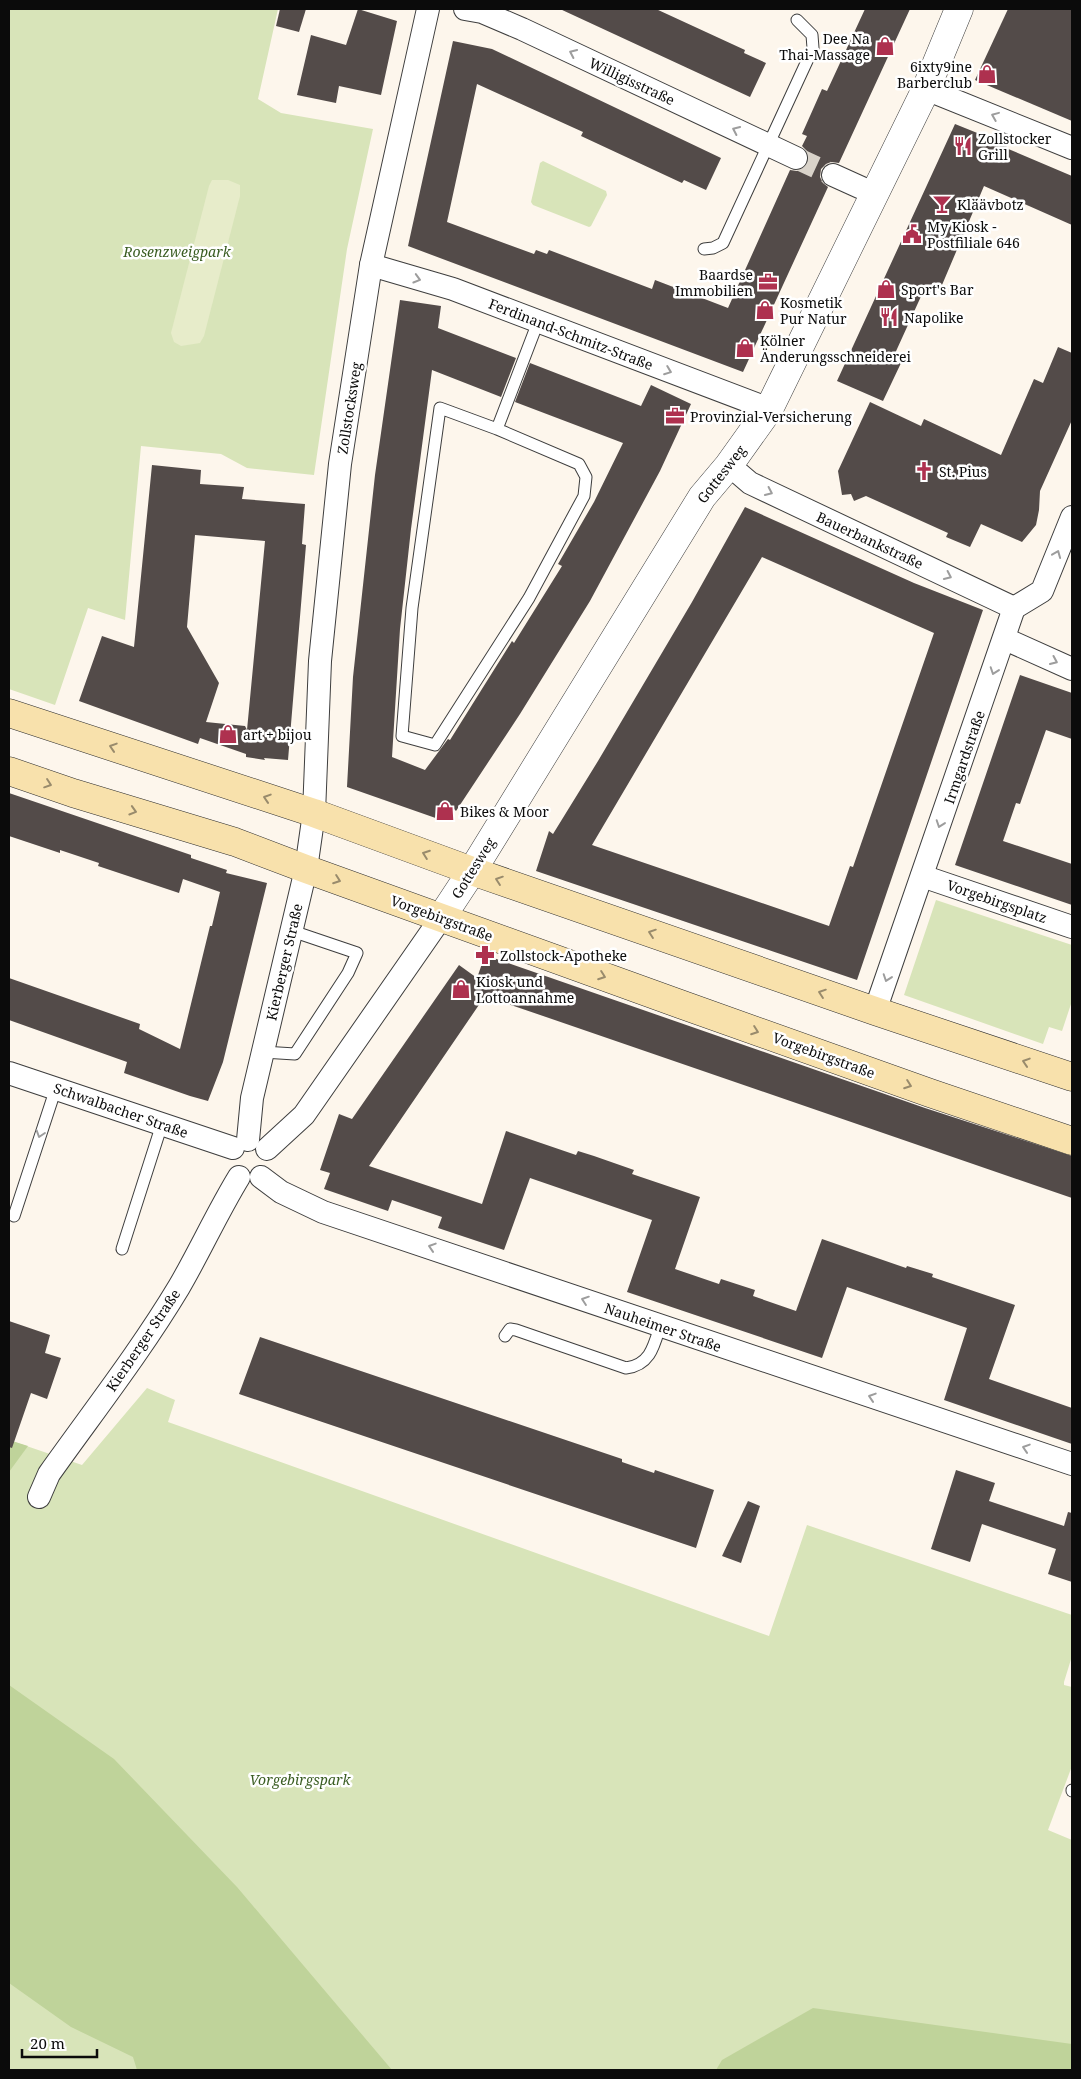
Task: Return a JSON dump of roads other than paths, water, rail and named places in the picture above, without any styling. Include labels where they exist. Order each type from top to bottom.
[{"type":"main road","points":[[9,714],[314,813],[472,871],[875,1011],[1072,1077]]},
{"type":"main road","name":"Vorgebirgstraße","points":[[9,771],[80,795],[235,842],[306,870],[920,1090],[1072,1141]]},
{"type":"street","name":"Zollstocksweg","points":[[314,813],[320,661],[340,464],[371,265],[428,9]]},
{"type":"street","name":"Willigisstraße","points":[[465,9],[482,12],[522,29],[796,158]]},
{"type":"street","name":"Gottesweg","points":[[441,918],[472,871],[702,497],[729,465],[769,409],[926,88],[953,15]]},
{"type":"street","points":[[926,88],[1072,148]]},
{"type":"street","points":[[833,175],[875,194]]},
{"type":"street","name":"Ferdinand-Schmitz-Straße","points":[[371,265],[453,289],[769,409]]},
{"type":"street","name":"Bauerbankstraße","points":[[729,465],[750,483],[1014,608]]},
{"type":"street","points":[[1014,608],[1042,592],[1072,517]]},
{"type":"street","name":"Irmgardstraße","points":[[875,1011],[1014,608]]},
{"type":"street","points":[[1004,639],[1072,669]]},
{"type":"street","name":"Kierberger Straße","points":[[249,1145],[252,1098],[306,870],[314,813]]},
{"type":"street","name":"Vorgebirgsplatz","points":[[922,876],[1072,927]]},
{"type":"street","points":[[249,1145],[304,1115],[441,918]]},
{"type":"street","name":"Schwalbacher Straße","points":[[9,1073],[162,1124],[249,1145]]},
{"type":"street","name":"Kierberger Straße","points":[[39,1497],[49,1474],[180,1286],[220,1208],[250,1177],[270,1164],[249,1145]]},
{"type":"street","name":"Kierberger Straße","points":[[249,1145],[230,1155],[229,1164],[232,1172],[250,1177]]},
{"type":"street","name":"Nauheimer Straße","points":[[250,1177],[323,1212],[1072,1464]]},
{"type":"lane","points":[[704,249],[713,248],[723,243],[770,145],[813,48],[812,35],[797,20]]},
{"type":"lane","points":[[497,429],[538,322]]},
{"type":"lane","points":[[440,408],[497,429],[579,464],[586,477],[584,496],[529,598],[435,745],[402,736],[412,608],[440,408]]},
{"type":"lane","points":[[263,1052],[295,1054],[348,973],[357,953],[292,931]]},
{"type":"lane","points":[[14,1216],[56,1088]]},
{"type":"lane","points":[[122,1249],[162,1124]]},
{"type":"lane","points":[[505,1336],[507,1331],[516,1330],[626,1368],[636,1367],[643,1363],[651,1354],[660,1326]]},
{"type":"tunnel","points":[[796,158],[833,175]]},
{"type":"place","name":"Dee Na Thai-Massage","points":[[885,46]]},
{"type":"place","name":"6ixty9ine Barberclub","points":[[987,74]]},
{"type":"place","name":"Zollstocker Grill","points":[[963,146]]},
{"type":"place","name":"Kläävbotz","points":[[942,204]]},
{"type":"place","name":"My Kiosk - Postfiliale 646","points":[[912,234]]},
{"type":"place","name":"Baardse Immobilien","points":[[768,282]]},
{"type":"place","name":"Sport's Bar","points":[[886,289]]},
{"type":"place","name":"Kosmetik Pur Natur","points":[[765,310]]},
{"type":"place","name":"Napolike","points":[[889,317]]},
{"type":"place","name":"Kölner Änderungsschneiderei","points":[[745,348]]},
{"type":"place","name":"Provinzial-Versicherung","points":[[675,416]]},
{"type":"place","name":"St. Pius","points":[[924,471]]},
{"type":"place","name":"art + bijou","points":[[228,734]]},
{"type":"place","name":"Bikes & Moor","points":[[445,811]]},
{"type":"place","name":"Zollstock-Apotheke","points":[[485,955]]},
{"type":"place","name":"Kiosk und Lottoannahme","points":[[461,989]]},
{"type":"park label","name":"Rosenzweigpark","points":[[177,251]]},
{"type":"park label","name":"Vorgebirgspark","points":[[300,1779]]}]
